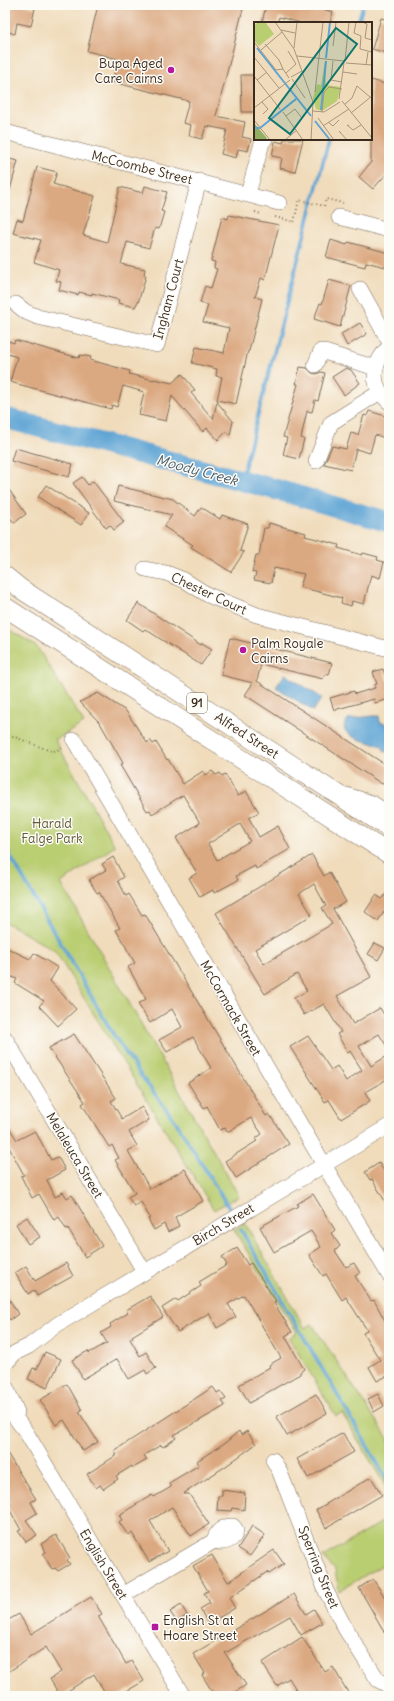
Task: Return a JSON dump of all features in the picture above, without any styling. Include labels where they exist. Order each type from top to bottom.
[{"type":"main road","name":"Alfred Street","points":[[5,576],[21,589],[389,828]]},
{"type":"main road","name":"Alfred Street","points":[[5,607],[389,854]]},
{"type":"street","name":"McCoombe Street","points":[[5,132],[199,181],[279,203]]},
{"type":"street","points":[[248,194],[262,143],[264,140]]},
{"type":"street","name":"Ingham Court","points":[[16,304],[26,312],[38,317],[157,345],[199,181]]},
{"type":"street","points":[[341,210],[389,230]]},
{"type":"street","points":[[360,289],[389,341]]},
{"type":"street","points":[[316,460],[331,423],[384,397],[377,386],[375,376],[376,368],[381,355],[389,347]]},
{"type":"street","points":[[315,364],[321,351],[376,368]]},
{"type":"street","name":"Chester Court","points":[[145,569],[166,573],[184,580],[208,595],[256,615],[389,649]]},
{"type":"street","name":"McCormack Street","points":[[74,740],[389,1275]]},
{"type":"street","points":[[335,792],[372,803],[389,814]]},
{"type":"street","name":"Melaleuca Street","points":[[5,1038],[144,1271]]},
{"type":"street","name":"Birch Street","points":[[5,1364],[15,1353],[29,1346],[58,1324],[144,1271],[389,1126]]},
{"type":"street","name":"Birch Street","points":[[5,1349],[58,1324]]},
{"type":"street","name":"English Street","points":[[5,1385],[26,1432]]},
{"type":"street","name":"English Street","points":[[5,1404],[26,1432],[183,1696]]},
{"type":"street","name":"Sperring Street","points":[[273,1460],[279,1470],[331,1603],[378,1680],[389,1686]]},
{"type":"street","points":[[123,1595],[214,1541]]},
{"type":"path","points":[[302,201],[324,206],[326,199],[341,210]]},
{"type":"path","points":[[5,733],[54,752],[74,740]]},
{"type":"green space","name":"Harald Falge Park","points":[[5,626],[37,647],[84,723],[55,740],[115,846],[61,883],[239,1196],[214,1210],[55,951],[5,922]]},
{"type":"green space","points":[[245,1223],[305,1328],[312,1324],[389,1440],[389,1492],[342,1413],[336,1416],[289,1338],[297,1332],[234,1230]]},
{"type":"green space","points":[[389,1518],[389,1561],[339,1591],[335,1570],[323,1557]]},
{"type":"water","points":[[285,674],[322,698],[313,711],[276,687]]},
{"type":"water","points":[[379,716],[380,722],[389,725],[388,752],[385,752],[382,746],[355,738],[345,730],[344,725],[348,719]]},
{"type":"building","points":[[7,5],[25,5],[35,8],[31,26],[17,23],[15,34],[5,31],[5,12]]},
{"type":"building","name":"Bupa Aged Care Cairns","points":[[98,5],[244,5],[216,116],[245,122],[242,137],[251,139],[248,151],[238,149],[236,158],[221,154],[227,130],[206,126],[202,139],[189,136],[191,125],[183,123],[189,101],[112,82],[118,59],[87,51]]},
{"type":"building","points":[[266,5],[308,5],[333,12],[330,22],[297,22],[279,17],[277,22],[262,22]]},
{"type":"building","points":[[381,18],[389,20],[389,42],[386,53],[372,49]]},
{"type":"building","points":[[241,75],[254,75],[254,112],[242,112]]},
{"type":"building","points":[[372,80],[389,85],[389,171],[373,189],[359,177],[371,162]]},
{"type":"building","points":[[284,140],[303,140],[295,172],[280,168],[282,158],[272,156],[275,141],[283,143]]},
{"type":"building","points":[[5,158],[18,161],[8,197],[5,197]]},
{"type":"building","points":[[37,167],[57,172],[53,184],[95,196],[83,235],[107,242],[120,187],[143,193],[145,186],[167,192],[161,211],[164,212],[159,229],[155,228],[149,248],[127,242],[121,264],[145,269],[144,275],[146,276],[138,303],[135,307],[118,303],[119,300],[92,293],[92,295],[79,292],[78,295],[59,290],[61,282],[56,281],[59,270],[34,262],[41,240],[13,233],[17,219],[23,221]]},
{"type":"building","points":[[229,215],[279,225],[265,280],[261,278],[255,297],[262,299],[236,404],[217,400],[222,377],[216,376],[217,369],[192,363],[196,347],[224,353],[229,328],[203,322],[208,305],[200,303],[205,286],[211,288],[217,269],[214,268],[215,262],[211,261],[222,217],[228,219]]},
{"type":"building","points":[[331,240],[347,245],[348,242],[389,253],[389,268],[366,262],[365,267],[326,257]]},
{"type":"building","points":[[329,280],[351,286],[340,327],[314,319],[320,303],[322,304]]},
{"type":"building","points":[[360,323],[367,334],[347,346],[341,334]]},
{"type":"building","points":[[5,340],[14,343],[15,340],[79,358],[80,355],[91,357],[90,360],[130,371],[129,374],[154,380],[172,383],[182,374],[195,390],[191,393],[213,419],[217,402],[233,421],[230,435],[226,432],[218,440],[207,428],[203,432],[172,396],[166,421],[139,415],[144,392],[123,386],[117,407],[112,405],[111,409],[10,382],[17,357],[5,353]]},
{"type":"building","points":[[300,367],[307,368],[312,373],[316,374],[321,372],[325,373],[318,401],[315,400],[312,412],[307,411],[301,438],[304,439],[299,459],[283,455],[287,438],[283,437],[298,384],[296,384]]},
{"type":"building","points":[[346,368],[351,370],[360,383],[344,395],[332,377]]},
{"type":"building","points":[[369,411],[389,417],[389,439],[375,435],[370,453],[356,449],[351,470],[324,464],[332,446],[346,449],[351,433],[358,435],[364,415],[367,416]]},
{"type":"building","points":[[15,448],[73,464],[69,477],[11,461]]},
{"type":"building","points":[[82,477],[88,485],[93,481],[124,522],[114,530],[110,525],[106,528],[73,483]]},
{"type":"building","points":[[5,484],[26,514],[14,523],[5,510]]},
{"type":"building","points":[[46,485],[89,513],[81,525],[38,497]]},
{"type":"building","points":[[118,486],[173,499],[195,516],[201,507],[220,519],[222,515],[248,524],[240,551],[244,552],[231,572],[191,547],[193,545],[164,527],[172,515],[114,501]]},
{"type":"building","points":[[269,523],[306,533],[305,536],[339,545],[338,548],[362,555],[363,553],[378,557],[377,560],[384,562],[380,578],[371,575],[364,604],[352,601],[351,606],[341,603],[342,598],[300,587],[304,574],[274,568],[271,583],[254,580],[256,573],[252,572],[256,555],[259,555],[264,528],[268,528]]},
{"type":"building","points":[[138,603],[201,645],[202,643],[212,649],[201,665],[145,629],[143,631],[127,620]]},
{"type":"building","points":[[230,638],[332,663],[329,675],[325,674],[323,679],[261,664],[257,681],[389,767],[389,782],[382,784],[245,695],[253,683],[221,675]]},
{"type":"building","points":[[383,669],[387,681],[389,681],[389,699],[375,703],[374,699],[334,710],[330,698],[354,691],[355,694],[375,688],[374,685],[377,684],[373,672]]},
{"type":"building","points":[[98,693],[126,711],[147,743],[150,740],[153,744],[156,742],[183,784],[203,771],[206,775],[212,771],[216,775],[220,773],[222,776],[225,774],[238,796],[246,791],[259,812],[249,818],[259,837],[278,826],[290,849],[256,869],[255,866],[236,876],[238,880],[214,893],[213,890],[200,897],[189,878],[197,873],[176,838],[200,823],[183,795],[152,814],[150,810],[147,811],[120,765],[123,763],[100,723],[80,702]],"holes":[[[240,824],[250,841],[217,860],[208,844]]]},
{"type":"building","points":[[312,855],[324,876],[329,872],[346,902],[333,909],[371,977],[337,996],[353,1024],[380,1008],[389,1023],[389,1050],[379,1034],[359,1046],[371,1066],[389,1055],[389,1078],[365,1092],[370,1101],[341,1119],[329,1100],[325,1102],[290,1047],[308,1036],[331,1070],[337,1066],[346,1081],[362,1070],[350,1051],[348,1053],[337,1034],[341,1032],[324,1004],[304,1015],[294,998],[307,991],[297,974],[265,994],[216,913]],"holes":[[[314,884],[326,906],[322,908],[332,924],[264,964],[255,949],[312,915],[299,894]]]},
{"type":"building","points":[[113,857],[124,877],[118,881],[126,896],[129,894],[142,915],[145,914],[266,1116],[269,1114],[289,1144],[236,1178],[225,1161],[257,1141],[255,1139],[262,1134],[251,1118],[227,1132],[225,1128],[220,1130],[207,1106],[204,1108],[188,1083],[211,1068],[193,1037],[167,1052],[159,1040],[182,1027],[172,1009],[150,1023],[138,1004],[146,999],[128,967],[135,963],[116,930],[120,928],[99,892],[97,893],[89,880],[106,870],[102,864]]},
{"type":"building","points":[[389,890],[389,916],[384,912],[378,921],[365,912],[376,895],[382,899]]},
{"type":"building","points":[[375,943],[385,948],[378,960],[368,954]]},
{"type":"building","points":[[5,947],[30,959],[34,953],[58,968],[50,981],[76,1009],[58,1026],[39,1006],[44,1001],[15,983],[17,979],[5,974]]},
{"type":"building","points":[[74,1034],[116,1098],[111,1101],[122,1119],[142,1107],[149,1120],[129,1132],[137,1146],[128,1151],[150,1189],[185,1169],[203,1201],[175,1217],[179,1226],[168,1232],[164,1224],[154,1230],[148,1219],[150,1218],[141,1202],[134,1206],[128,1197],[135,1193],[115,1160],[119,1158],[112,1145],[109,1147],[82,1104],[85,1102],[49,1048]]},
{"type":"building","points":[[5,1121],[17,1140],[35,1131],[51,1160],[58,1157],[65,1170],[47,1180],[55,1197],[63,1192],[67,1198],[72,1195],[102,1246],[85,1257],[68,1228],[66,1229],[59,1217],[54,1220],[39,1194],[32,1198],[21,1176],[24,1175],[5,1140]]},
{"type":"building","points":[[379,1163],[389,1179],[389,1208],[372,1179],[370,1180],[365,1172]]},
{"type":"building","points":[[313,1194],[335,1230],[331,1233],[340,1246],[335,1251],[346,1267],[354,1263],[360,1273],[355,1276],[371,1301],[374,1300],[389,1328],[389,1375],[377,1381],[369,1367],[380,1360],[363,1333],[367,1330],[346,1297],[342,1300],[326,1274],[323,1276],[309,1255],[321,1247],[311,1231],[274,1252],[260,1227],[298,1206],[297,1204]]},
{"type":"building","points":[[27,1217],[40,1237],[28,1244],[16,1224]]},
{"type":"building","points":[[237,1248],[248,1265],[251,1263],[276,1301],[274,1303],[292,1332],[285,1336],[304,1369],[300,1372],[300,1374],[249,1403],[239,1385],[270,1367],[269,1365],[281,1358],[244,1295],[228,1304],[236,1317],[217,1328],[209,1313],[178,1332],[162,1308],[176,1299],[178,1301],[201,1286],[199,1282],[227,1265],[222,1257]]},
{"type":"building","points":[[66,1263],[73,1276],[37,1296],[34,1290],[28,1294],[15,1273],[26,1266],[35,1281]]},
{"type":"building","points":[[5,1292],[18,1314],[10,1320],[5,1312]]},
{"type":"building","points":[[150,1296],[163,1317],[132,1336],[133,1338],[130,1339],[140,1356],[146,1352],[156,1368],[147,1374],[145,1370],[129,1379],[117,1359],[83,1379],[72,1360],[107,1343],[101,1333],[111,1327],[110,1324],[128,1313],[126,1310]]},
{"type":"building","points":[[45,1352],[61,1359],[47,1388],[28,1379],[33,1368],[37,1369]]},
{"type":"building","points":[[67,1384],[82,1410],[79,1412],[98,1442],[83,1451],[64,1420],[56,1425],[40,1400]]},
{"type":"building","points":[[213,1387],[217,1393],[220,1391],[226,1399],[222,1401],[225,1406],[174,1435],[176,1438],[163,1447],[161,1445],[144,1455],[147,1460],[133,1468],[132,1466],[116,1476],[118,1479],[103,1489],[100,1485],[96,1488],[87,1474],[117,1455],[114,1451]]},
{"type":"building","points":[[316,1394],[327,1413],[287,1436],[276,1417]]},
{"type":"building","points":[[378,1394],[384,1406],[374,1412],[368,1399]]},
{"type":"building","points":[[239,1431],[241,1435],[247,1431],[256,1444],[183,1494],[189,1494],[209,1524],[191,1536],[172,1507],[150,1521],[168,1551],[149,1562],[132,1533],[128,1535],[119,1522],[122,1520],[119,1515],[152,1495],[154,1497],[171,1487],[169,1483],[199,1465],[197,1461],[226,1442]]},
{"type":"building","points":[[343,1433],[354,1452],[308,1478],[297,1459]]},
{"type":"building","points":[[5,1450],[36,1499],[31,1502],[37,1513],[26,1520],[37,1535],[26,1542],[18,1531],[21,1530],[7,1505],[11,1503],[5,1494]]},
{"type":"building","points":[[371,1477],[382,1495],[326,1528],[316,1510]]},
{"type":"building","points":[[222,1490],[245,1493],[244,1510],[232,1508],[231,1511],[217,1510],[218,1496],[222,1496]]},
{"type":"building","points":[[252,1526],[265,1535],[250,1556],[238,1548]]},
{"type":"building","points":[[56,1535],[70,1558],[67,1560],[70,1564],[58,1571],[55,1568],[52,1569],[43,1554],[46,1552],[41,1544]]},
{"type":"building","points":[[274,1550],[284,1564],[269,1574],[267,1572],[229,1598],[235,1608],[208,1624],[200,1609],[210,1603],[204,1593],[208,1591],[193,1566],[212,1555],[228,1582]]},
{"type":"building","points":[[373,1579],[389,1604],[389,1640],[359,1588]]},
{"type":"building","points":[[294,1594],[306,1614],[314,1609],[322,1623],[301,1635],[290,1616],[225,1653],[246,1685],[229,1696],[215,1696],[202,1675],[205,1673],[193,1654]]},
{"type":"building","points":[[91,1597],[102,1614],[98,1616],[126,1664],[132,1661],[144,1681],[118,1696],[107,1696],[94,1674],[60,1696],[50,1679],[61,1672],[46,1647],[5,1674],[5,1622],[19,1614],[31,1634]]},
{"type":"building","points":[[181,1605],[187,1615],[177,1622],[170,1612]]},
{"type":"building","points":[[302,1637],[325,1672],[333,1667],[350,1696],[300,1696],[289,1678],[277,1686],[262,1663]]},
{"type":"waterway","points":[[358,22],[363,5]]},
{"type":"waterway","points":[[241,481],[329,140]]},
{"type":"waterway","name":"Moody Creek","points":[[5,418],[278,490],[389,522]]},
{"type":"waterway","points":[[5,847],[113,1034],[142,1077],[176,1122],[229,1208]]},
{"type":"waterway","points":[[241,1230],[389,1483]]},
{"type":"place","name":"Bupa Aged Care Cairns","points":[[171,70]]},
{"type":"place","name":"Palm Royale Cairns","points":[[243,650]]},
{"type":"place","name":"English St at Hoare Street","points":[[155,1627]]}]
